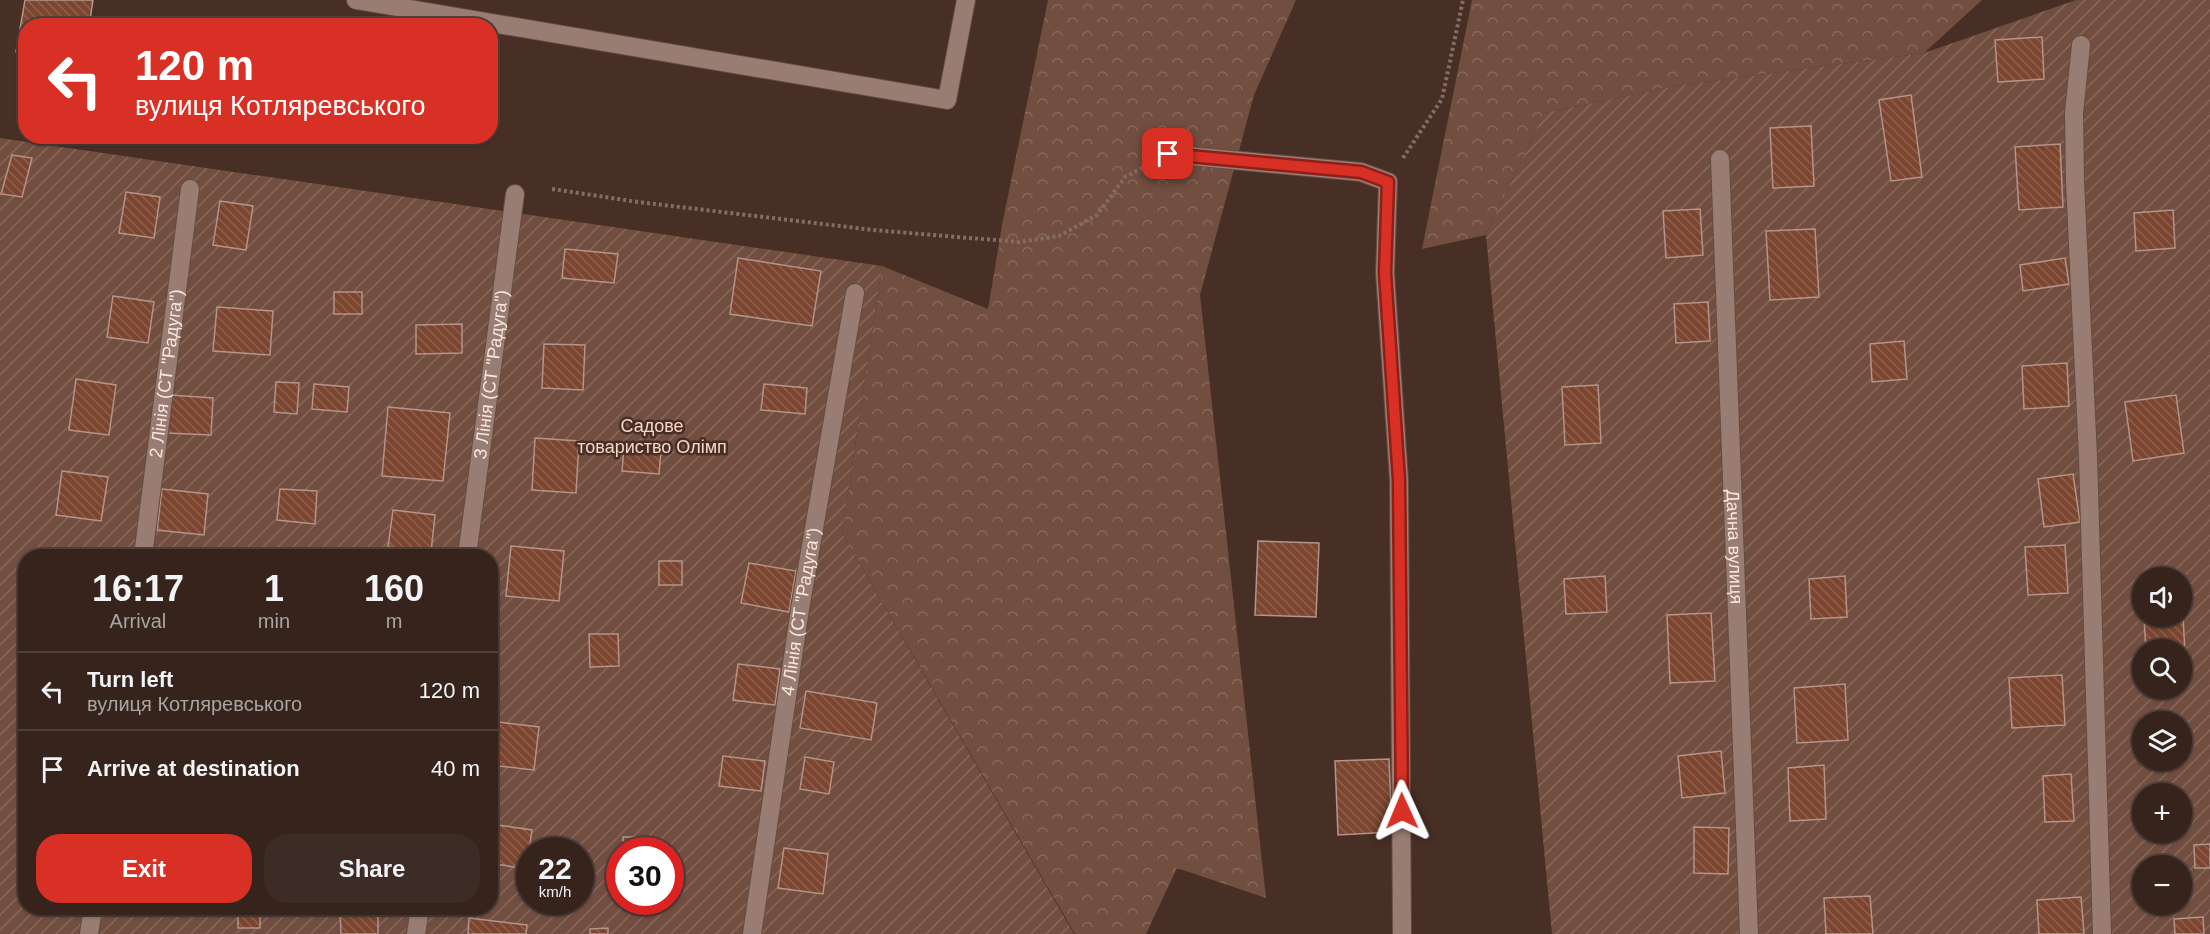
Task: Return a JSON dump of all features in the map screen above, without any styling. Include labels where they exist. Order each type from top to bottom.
[{"type":"street","points":[[356,0],[462,18]]},
{"type":"street","points":[[498,24],[947,100],[966,0]]},
{"type":"street","points":[[2081,45],[2074,113],[2075,180],[2088,469],[2102,934]]},
{"type":"street","points":[[1168,154],[1361,172],[1388,182],[1385,273],[1399,480],[1402,934]]},
{"type":"street","name":"Дачна вулиця","points":[[1720,159],[1749,934]]},
{"type":"street","name":"2 Лінія (СТ \"Радуга\")","points":[[144,549],[190,189]]},
{"type":"street","name":"З Лінія (СТ \"Радуга\")","points":[[468,549],[515,194]]},
{"type":"street","name":"4 Лінія (СТ \"Радуга\")","points":[[752,934],[800,609],[855,292]]},
{"type":"street","points":[[89,934],[92,915]]},
{"type":"street","points":[[416,934],[419,915]]},
{"type":"path","points":[[1388,182],[1442,99],[1463,0]]},
{"type":"path","points":[[552,189],[638,202],[873,230],[1018,242],[1059,236],[1097,215],[1125,177],[1168,154]]},
{"type":"green space","points":[[1048,0],[1296,0],[1254,95],[1200,295],[1266,898],[1177,868],[1146,934],[1075,934],[842,533],[882,266],[988,309],[1003,220]]},
{"type":"green space","points":[[1472,0],[1982,0],[1924,53],[1675,86],[1544,113],[1486,235],[1422,249]]},
{"type":"green space","points":[[2076,0],[2210,0],[2210,934],[1552,934],[1486,235],[1544,113],[1675,86],[1924,53]]},
{"type":"green space","name":"Садове товариство Олімп","points":[[0,138],[18,141],[18,144],[41,144],[882,266],[842,533],[1074,934],[0,934]]},
{"type":"building","points":[[25,0],[93,0],[90,18],[22,18]]},
{"type":"building","points":[[2042,37],[2044,79],[1998,82],[1995,40]]},
{"type":"building","points":[[1911,95],[1922,177],[1891,181],[1879,100]]},
{"type":"building","points":[[1811,126],[1814,186],[1773,188],[1770,128]]},
{"type":"building","points":[[2060,144],[2063,207],[2019,210],[2015,147]]},
{"type":"building","points":[[12,155],[32,158],[22,197],[1,194]]},
{"type":"building","points":[[126,192],[160,197],[154,238],[119,233]]},
{"type":"building","points":[[220,201],[253,206],[246,250],[213,245]]},
{"type":"building","points":[[1700,209],[1703,255],[1666,258],[1663,211]]},
{"type":"building","points":[[2173,210],[2175,248],[2136,251],[2134,213]]},
{"type":"building","points":[[1815,229],[1819,297],[1770,300],[1766,231]]},
{"type":"building","points":[[565,249],[618,254],[614,283],[562,278]]},
{"type":"building","points":[[738,258],[821,271],[812,326],[730,314]]},
{"type":"building","points":[[2065,258],[2069,284],[2023,291],[2020,265]]},
{"type":"building","points":[[334,292],[362,292],[362,314],[334,314]]},
{"type":"building","points":[[113,296],[154,302],[148,343],[107,337]]},
{"type":"building","points":[[1708,302],[1710,341],[1676,343],[1674,304]]},
{"type":"building","points":[[217,307],[273,311],[270,355],[213,351]]},
{"type":"building","points":[[462,324],[462,353],[416,354],[416,325]]},
{"type":"building","points":[[1904,341],[1907,379],[1872,382],[1870,344]]},
{"type":"building","points":[[544,344],[585,345],[583,390],[542,388]]},
{"type":"building","points":[[2067,363],[2069,406],[2024,409],[2022,366]]},
{"type":"building","points":[[76,379],[116,385],[109,435],[69,430]]},
{"type":"building","points":[[276,382],[299,383],[297,414],[274,412]]},
{"type":"building","points":[[314,384],[349,387],[347,412],[312,409]]},
{"type":"building","points":[[764,384],[807,388],[805,414],[761,410]]},
{"type":"building","points":[[1598,385],[1601,443],[1565,445],[1562,387]]},
{"type":"building","points":[[170,395],[213,398],[211,435],[168,433]]},
{"type":"building","points":[[2176,395],[2184,453],[2133,461],[2125,402]]},
{"type":"building","points":[[388,407],[450,413],[443,481],[382,476]]},
{"type":"building","points":[[535,438],[579,441],[576,493],[532,490]]},
{"type":"building","points":[[624,447],[661,450],[659,474],[622,471]]},
{"type":"building","points":[[62,471],[108,477],[101,521],[56,515]]},
{"type":"building","points":[[2073,474],[2080,522],[2044,527],[2038,479]]},
{"type":"building","points":[[162,489],[208,494],[204,535],[157,530]]},
{"type":"building","points":[[280,489],[317,491],[315,524],[277,520]]},
{"type":"building","points":[[393,510],[435,515],[431,549],[388,547]]},
{"type":"building","points":[[1258,541],[1319,543],[1316,617],[1255,615]]},
{"type":"building","points":[[2065,545],[2068,593],[2028,595],[2025,547]]},
{"type":"building","points":[[511,546],[564,551],[559,601],[506,596]]},
{"type":"building","points":[[659,561],[682,561],[682,585],[659,585]]},
{"type":"building","points":[[749,563],[796,571],[789,612],[741,603]]},
{"type":"building","points":[[1605,576],[1607,612],[1566,614],[1564,579]]},
{"type":"building","points":[[1845,576],[1847,617],[1811,619],[1809,579]]},
{"type":"building","points":[[1711,613],[1715,681],[1670,683],[1667,615]]},
{"type":"building","points":[[2145,627],[2184,627],[2184,639],[2145,639]]},
{"type":"building","points":[[589,634],[618,634],[619,666],[590,667]]},
{"type":"building","points":[[738,664],[780,669],[775,705],[733,700]]},
{"type":"building","points":[[2062,675],[2065,725],[2012,728],[2009,678]]},
{"type":"building","points":[[1845,684],[1848,740],[1797,743],[1794,688]]},
{"type":"building","points":[[806,691],[877,703],[871,740],[800,728]]},
{"type":"building","points":[[498,722],[539,727],[534,770],[498,766]]},
{"type":"building","points":[[1721,751],[1725,793],[1682,798],[1678,756]]},
{"type":"building","points":[[723,756],[765,761],[761,791],[719,786]]},
{"type":"building","points":[[805,757],[834,762],[829,794],[800,789]]},
{"type":"building","points":[[1389,759],[1392,832],[1338,835],[1335,761]]},
{"type":"building","points":[[1824,765],[1826,819],[1790,821],[1788,768]]},
{"type":"building","points":[[2071,774],[2074,821],[2045,822],[2043,776]]},
{"type":"building","points":[[498,825],[532,830],[531,837],[516,837],[516,867],[498,864]]},
{"type":"building","points":[[1694,827],[1729,828],[1728,874],[1694,873]]},
{"type":"building","points":[[2210,844],[2210,868],[2195,868],[2194,845]]},
{"type":"building","points":[[784,848],[828,854],[823,894],[778,888]]},
{"type":"building","points":[[1870,896],[1873,934],[1826,934],[1824,898]]},
{"type":"building","points":[[2081,897],[2084,934],[2039,934],[2037,900]]},
{"type":"building","points":[[238,915],[260,915],[260,928],[238,928]]},
{"type":"building","points":[[340,915],[378,915],[378,934],[341,934]]},
{"type":"building","points":[[2203,917],[2204,934],[2175,934],[2174,919]]},
{"type":"building","points":[[469,918],[527,925],[526,934],[468,934]]},
{"type":"building","points":[[608,928],[608,934],[590,934],[590,929]]},
{"type":"route","points":[[1168,154],[1361,172],[1388,182],[1385,273],[1399,480],[1402,811]]}]
